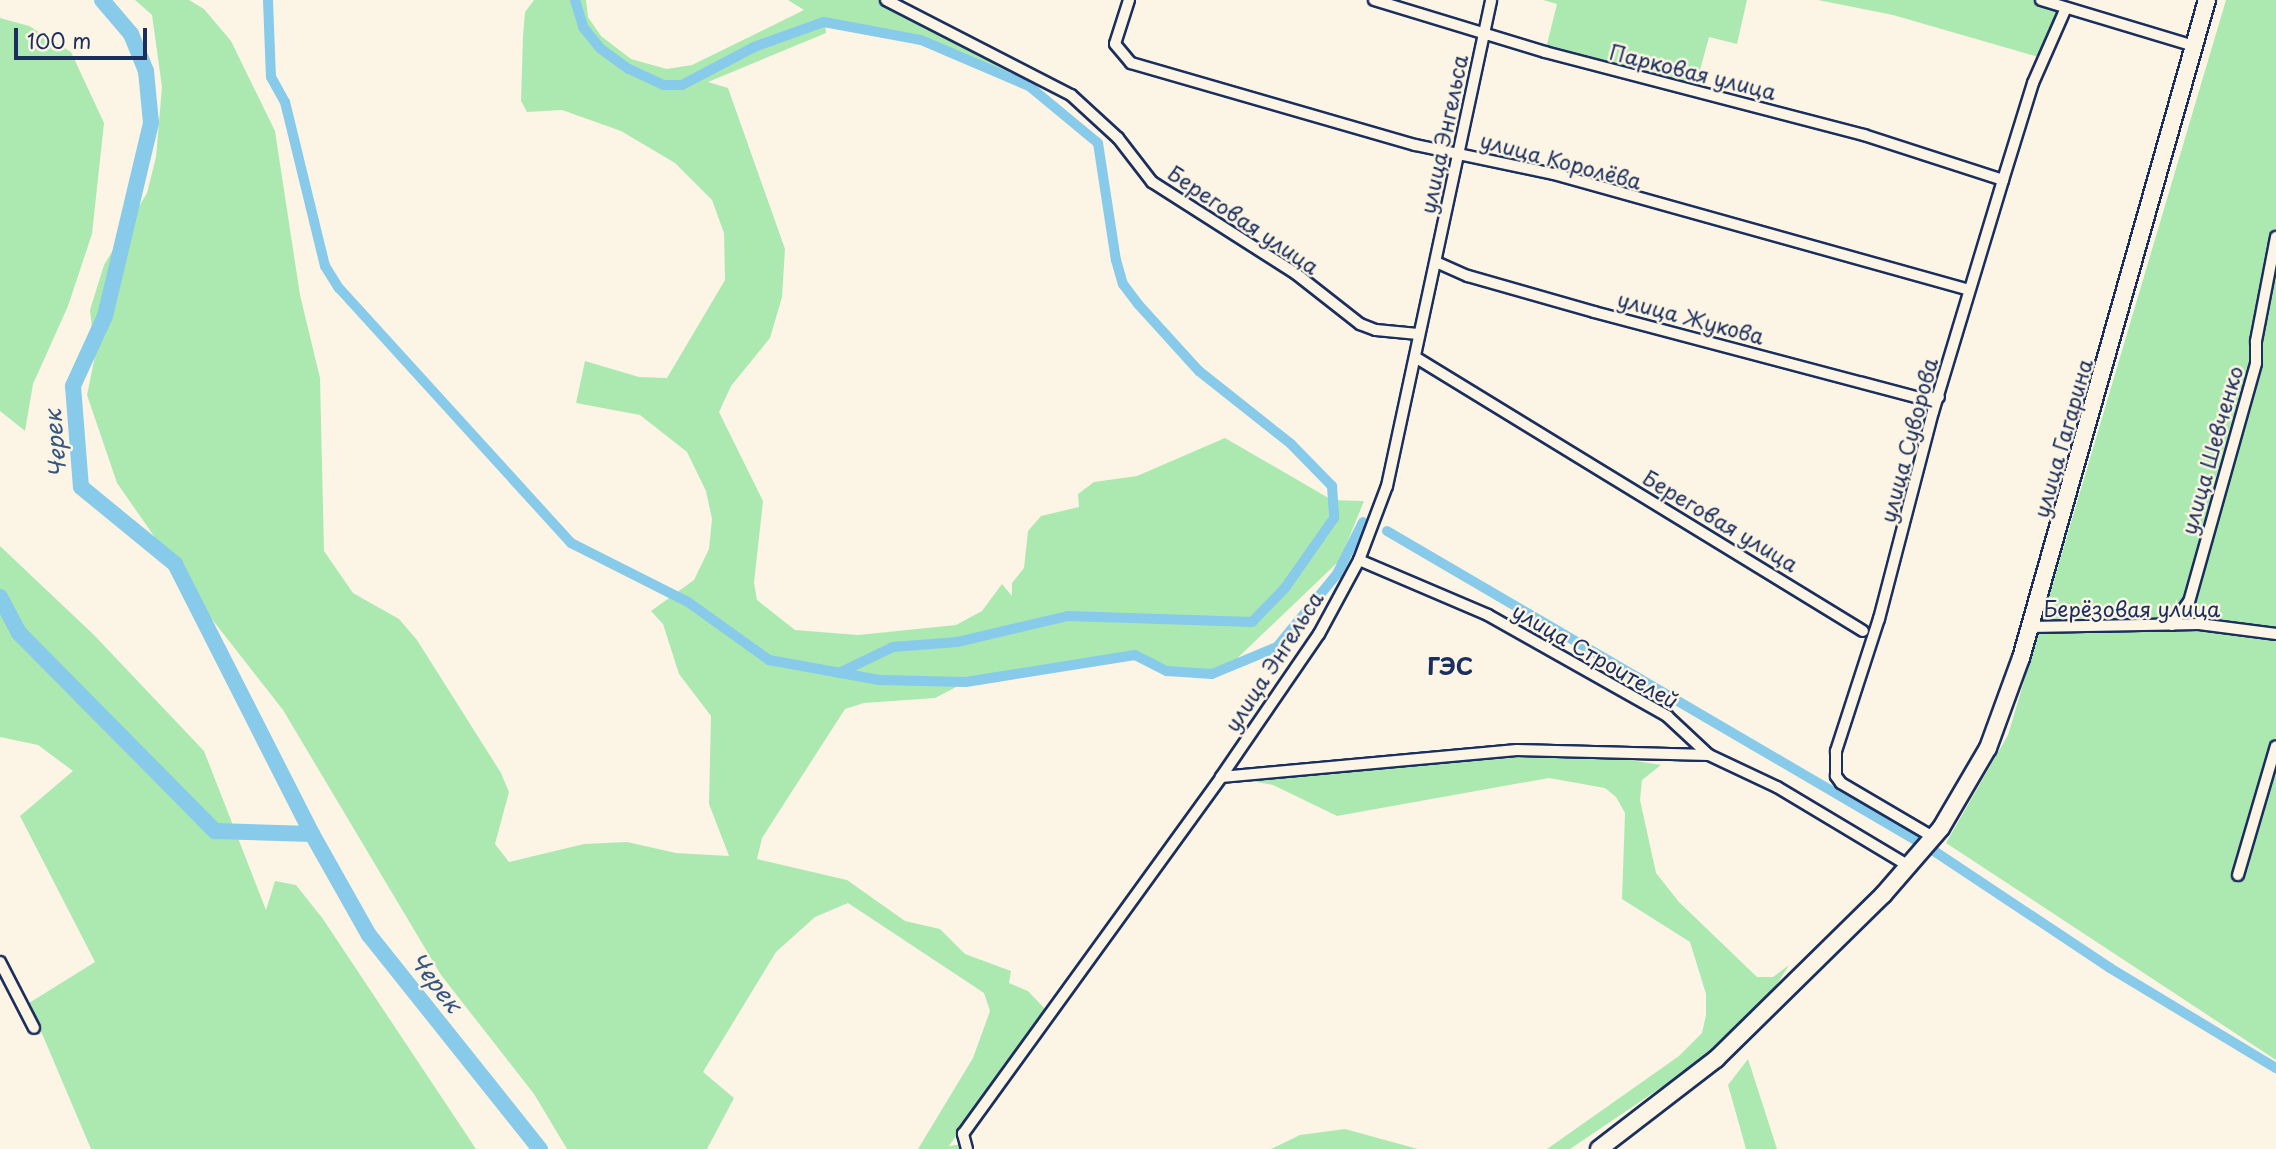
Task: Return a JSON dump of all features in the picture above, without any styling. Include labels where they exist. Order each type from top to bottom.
[{"type":"street","name":"Береговая улица","points":[[886,0],[1071,95],[1118,138],[1152,182],[1295,274],[1360,324],[1376,330],[1418,334]]},
{"type":"street","name":"улица Королёва","points":[[1129,0],[1115,44],[1131,63],[1415,145],[1554,174],[1969,290]]},
{"type":"street","name":"Парковая улица","points":[[1374,0],[1484,33],[1864,135],[2003,180]]},
{"type":"street","name":"улица Энгельса","points":[[967,1149],[963,1134],[1221,777],[1319,634],[1359,560],[1384,498],[1491,0]]},
{"type":"street","points":[[2041,0],[2193,47]]},
{"type":"street","name":"улица Гагарина","points":[[1599,1149],[1716,1059],[1909,866],[1933,837],[1993,736],[2030,627],[2207,0]]},
{"type":"street","name":"улица Суворова","points":[[1933,837],[1864,799],[1836,776],[1836,751],[1969,290],[2033,83],[2066,8]]},
{"type":"street","name":"улица Шевченко","points":[[2172,625],[2189,602],[2256,363],[2256,341],[2276,237]]},
{"type":"street","name":"улица Жукова","points":[[1436,262],[1468,276],[1606,315],[1924,399],[1938,397]]},
{"type":"street","name":"Береговая улица","points":[[1415,357],[1869,630]]},
{"type":"street","name":"улица Строителей","points":[[1359,560],[1488,615],[1667,716],[1709,755],[1777,787],[1909,866]]},
{"type":"street","name":"Берёзовая улица","points":[[2030,627],[2232,626],[2276,634]]},
{"type":"street","points":[[2238,875],[2276,746]]},
{"type":"street","points":[[1221,777],[1517,750],[1709,755]]},
{"type":"street","points":[[0,962],[34,1028]]},
{"type":"green space","points":[[135,0],[189,0],[204,9],[231,41],[275,131],[300,295],[320,378],[324,551],[353,593],[399,619],[417,640],[501,773],[509,792],[495,844],[509,862],[584,844],[627,842],[676,853],[729,856],[709,804],[711,716],[679,674],[663,624],[651,611],[694,580],[709,549],[712,519],[706,491],[687,452],[640,415],[576,403],[585,361],[639,377],[667,378],[725,280],[724,233],[712,200],[675,163],[621,131],[562,110],[527,112],[521,101],[523,36],[525,12],[534,0],[586,0],[588,17],[601,36],[631,59],[667,69],[692,65],[804,10],[788,0],[886,0],[1012,63],[1008,76],[921,40],[825,22],[826,33],[708,82],[728,88],[785,249],[782,297],[770,338],[731,386],[719,412],[763,501],[754,583],[757,600],[795,630],[858,635],[956,625],[982,611],[1002,584],[1012,596],[1012,583],[1024,568],[1028,531],[1041,516],[1079,507],[1078,494],[1094,482],[1137,476],[1225,438],[1332,500],[1364,501],[1340,560],[1227,668],[1212,674],[1167,671],[1134,655],[966,682],[935,698],[864,703],[845,709],[762,838],[757,859],[847,880],[905,921],[940,929],[965,954],[1011,971],[1009,983],[1028,991],[1045,1009],[949,1146],[963,1144],[967,1149],[918,1149],[973,1058],[990,1011],[984,993],[848,903],[815,917],[776,952],[703,1072],[734,1098],[707,1149],[567,1149],[534,1094],[441,975],[283,710],[211,618],[117,483],[87,395],[95,356],[90,310],[104,265],[147,193],[156,157],[162,87],[152,15]]},
{"type":"green space","points":[[1543,0],[1747,0],[1737,44],[1709,37],[1694,92],[1545,52],[1557,4]]},
{"type":"green space","points":[[1818,0],[2041,0],[2066,8],[2042,58],[1893,15]]},
{"type":"green space","points":[[2226,0],[2276,0],[2276,1060],[1946,843],[2008,735]]},
{"type":"green space","points":[[0,18],[29,26],[71,52],[104,123],[92,234],[68,306],[33,384],[25,431],[0,411]]},
{"type":"green space","points":[[0,546],[94,635],[204,751],[266,910],[275,881],[296,885],[323,919],[476,1149],[91,1149],[29,1003],[95,962],[20,816],[73,771],[38,745],[0,737]]},
{"type":"green space","points":[[1518,757],[1611,757],[1661,765],[1642,780],[1640,800],[1656,873],[1679,902],[1757,977],[1773,977],[1789,965],[1772,992],[1690,1068],[1570,1149],[1547,1149],[1679,1056],[1702,1033],[1706,1015],[1706,994],[1690,942],[1622,899],[1625,813],[1616,797],[1605,788],[1549,778],[1337,816],[1273,785],[1251,781]]},
{"type":"green space","points":[[1748,1059],[1777,1149],[1746,1149],[1728,1085]]},
{"type":"green space","points":[[1345,1129],[1418,1149],[1271,1149],[1300,1135]]},
{"type":"waterway","name":"Черек","points":[[102,0],[131,34],[146,71],[151,123],[105,316],[73,386],[81,487],[175,564],[312,834]]},
{"type":"waterway","points":[[268,0],[271,77],[285,102],[325,266],[339,288],[571,543],[688,602],[769,660],[879,680],[966,682],[1135,655],[1167,671],[1212,674],[1277,647],[1337,574],[1363,522]]},
{"type":"waterway","points":[[575,0],[583,27],[601,49],[629,69],[664,85],[682,85],[754,47],[824,22],[921,40],[1029,86],[1098,143],[1116,260],[1123,284],[1138,304],[1199,371],[1291,444],[1332,486],[1334,518],[1285,588],[1252,622],[1068,616],[957,642],[893,647],[839,673]]},
{"type":"waterway","points":[[1387,531],[1919,842]]},
{"type":"waterway","name":"Черек","points":[[0,597],[19,633],[215,831],[312,834],[369,935],[540,1149]]},
{"type":"waterway","points":[[1934,851],[2110,968],[2276,1068]]},
{"type":"district","name":"ГЭС","points":[[1450,666]]}]
